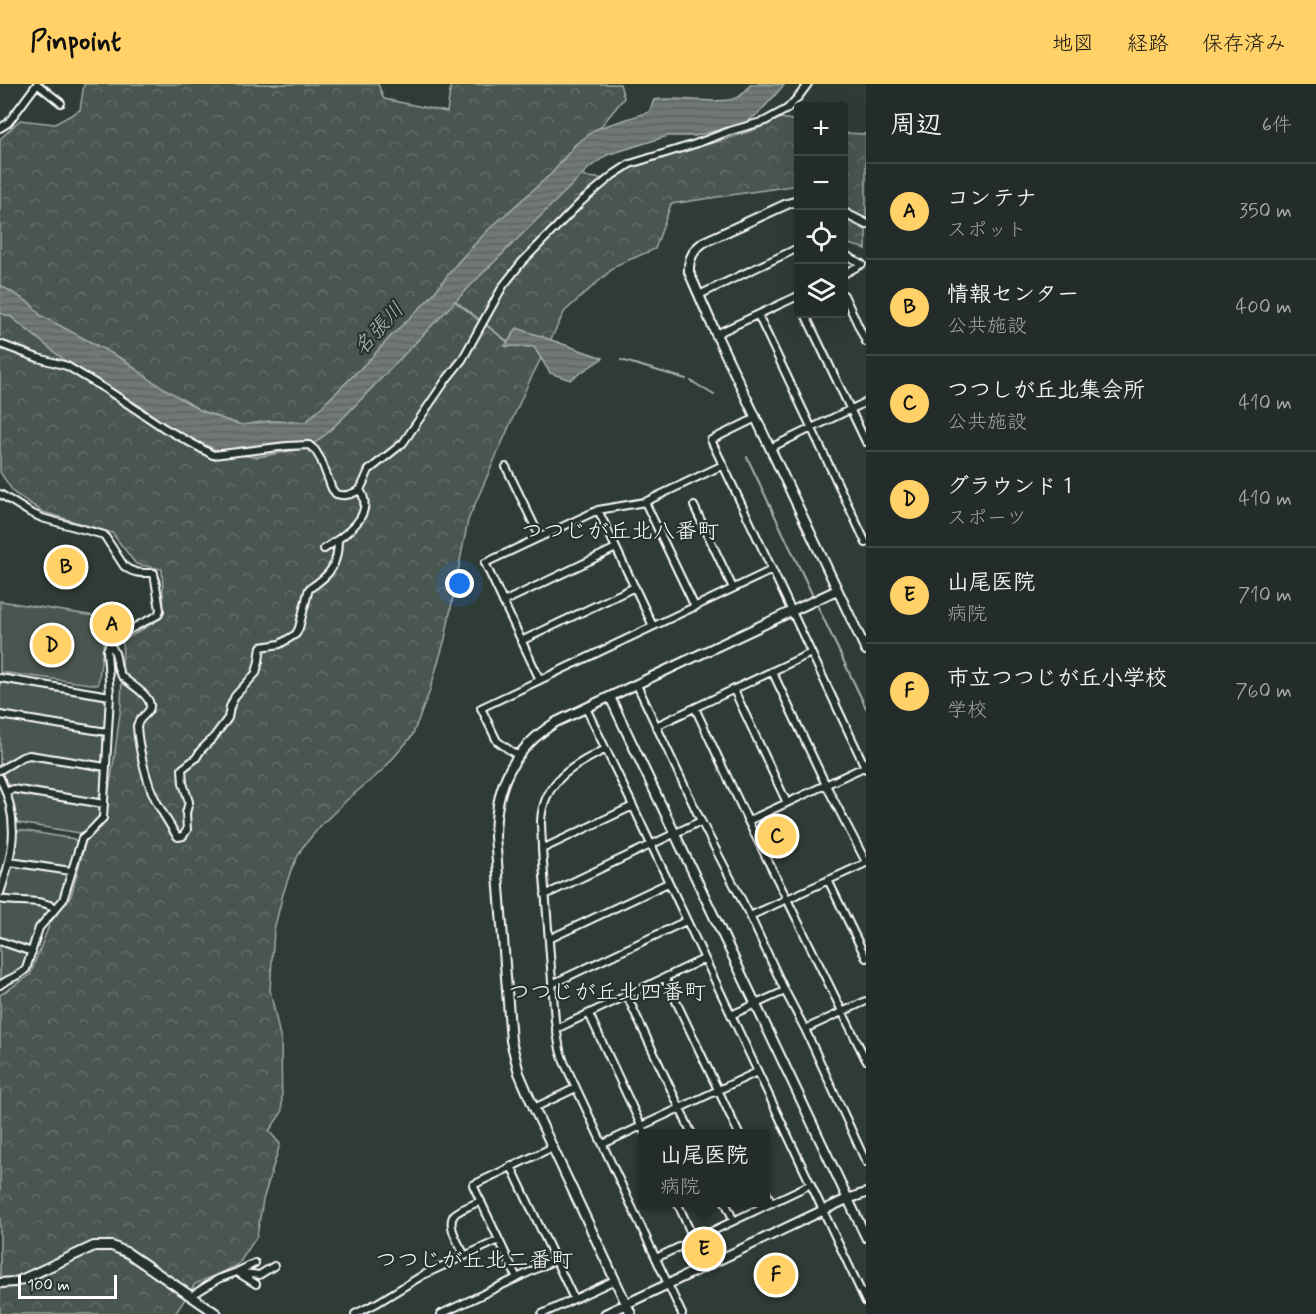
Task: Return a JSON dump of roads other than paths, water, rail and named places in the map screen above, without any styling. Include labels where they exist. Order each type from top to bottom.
[{"type":"street","points":[[0,128],[8,123],[37,84],[61,103]]},
{"type":"street","points":[[0,344],[67,366],[164,428],[213,454],[309,445],[321,460],[332,489],[336,494],[345,496],[360,490],[369,470],[403,443],[462,360],[503,286],[522,262],[582,201],[630,164],[765,121],[787,109],[808,84]]},
{"type":"street","points":[[794,202],[699,245],[692,255],[689,266],[690,277],[866,650]]},
{"type":"street","points":[[848,215],[866,224]]},
{"type":"street","points":[[699,295],[794,250]]},
{"type":"street","points":[[848,257],[864,267]]},
{"type":"street","points":[[848,272],[864,267]]},
{"type":"street","points":[[716,334],[794,299]]},
{"type":"street","points":[[848,305],[866,342]]},
{"type":"street","points":[[758,315],[866,542]]},
{"type":"street","points":[[807,318],[866,442]]},
{"type":"street","points":[[770,448],[866,402]]},
{"type":"street","points":[[748,821],[866,767],[711,440],[756,418]]},
{"type":"street","points":[[540,680],[485,563],[598,510],[645,502],[723,465]]},
{"type":"street","points":[[506,467],[540,537]]},
{"type":"street","points":[[324,549],[357,523],[362,515],[365,500],[360,490]]},
{"type":"street","points":[[0,494],[42,519],[104,535],[127,569],[138,573],[154,573],[160,610],[158,615],[114,639],[107,650],[110,696],[103,818],[82,838],[63,900],[39,928],[25,971],[0,985]]},
{"type":"street","points":[[645,502],[695,607]]},
{"type":"street","points":[[694,506],[733,588]]},
{"type":"street","points":[[598,510],[653,626]]},
{"type":"street","points":[[110,644],[115,649],[121,674],[149,701],[149,711],[138,721],[137,726],[147,773],[152,791],[176,835],[183,836],[187,830],[186,813],[189,802],[183,783],[182,770],[196,758],[228,718],[235,696],[256,673],[261,647],[280,644],[297,632],[309,589],[324,578],[334,566],[338,540]]},
{"type":"street","points":[[503,602],[616,548]]},
{"type":"street","points":[[518,756],[497,741],[481,708],[772,570]]},
{"type":"street","points":[[521,640],[635,587]]},
{"type":"street","points":[[631,1314],[519,1073],[511,1041],[495,836],[499,799],[505,779],[518,756],[548,728],[837,590]]},
{"type":"street","points":[[656,726],[811,653]]},
{"type":"street","points":[[750,916],[866,862],[826,785],[772,671]]},
{"type":"street","points":[[0,678],[110,696]]},
{"type":"street","points":[[636,685],[805,1029],[866,1162]]},
{"type":"street","points":[[734,690],[787,803]]},
{"type":"street","points":[[610,697],[866,1237]]},
{"type":"street","points":[[586,708],[866,1302]]},
{"type":"street","points":[[695,708],[866,1060]]},
{"type":"street","points":[[0,715],[107,732]]},
{"type":"street","points":[[606,749],[567,770],[554,785],[542,813],[542,849],[556,1029],[562,1056],[576,1088],[682,1314]]},
{"type":"street","points":[[0,770],[25,755],[106,767]]},
{"type":"street","points":[[0,778],[11,810],[13,827],[10,862],[0,893]]},
{"type":"street","points":[[6,792],[13,789],[104,804]]},
{"type":"street","points":[[542,849],[633,806]]},
{"type":"street","points":[[545,895],[701,821]]},
{"type":"street","points":[[10,862],[71,872]]},
{"type":"street","points":[[828,880],[866,958]]},
{"type":"street","points":[[549,939],[668,883]]},
{"type":"street","points":[[0,899],[29,900],[49,904],[55,908]]},
{"type":"street","points":[[552,984],[686,921]]},
{"type":"street","points":[[0,941],[32,952]]},
{"type":"street","points":[[556,1029],[704,959]]},
{"type":"street","points":[[665,978],[737,1129]]},
{"type":"street","points":[[731,1015],[785,991]]},
{"type":"street","points":[[627,996],[690,1129]]},
{"type":"street","points":[[805,1029],[866,1001]]},
{"type":"street","points":[[589,1014],[642,1129]]},
{"type":"street","points":[[603,1144],[757,1072]]},
{"type":"street","points":[[534,1108],[576,1088]]},
{"type":"street","points":[[858,1144],[866,1140]]},
{"type":"street","points":[[517,1278],[473,1185],[553,1147]]},
{"type":"street","points":[[511,1166],[574,1299]]},
{"type":"street","points":[[770,1199],[772,1203],[811,1184]]},
{"type":"street","points":[[605,1314],[847,1199],[866,1193]]},
{"type":"street","points":[[465,1256],[452,1228],[453,1219],[455,1213],[480,1201]]},
{"type":"street","points":[[679,1207],[694,1240]]},
{"type":"street","points":[[727,1207],[734,1221]]},
{"type":"street","points":[[656,1258],[764,1207]]},
{"type":"street","points":[[355,1314],[377,1304],[423,1275],[499,1240]]},
{"type":"street","points":[[0,1283],[15,1282],[88,1248],[106,1245],[128,1252],[213,1313]]},
{"type":"street","points":[[441,1314],[555,1260]]},
{"type":"street","points":[[191,1296],[218,1279],[255,1263]]},
{"type":"street","points":[[237,1272],[259,1275],[274,1266]]},
{"type":"street","points":[[237,1272],[256,1284]]},
{"type":"street","points":[[542,1314],[615,1280]]},
{"type":"waterway","points":[[455,301],[508,342]]},
{"type":"waterway","points":[[621,360],[686,379]]},
{"type":"waterway","points":[[691,381],[714,395]]},
{"type":"waterway","points":[[747,457],[812,594]]},
{"type":"waterway","points":[[818,607],[866,708]]},
{"type":"place","name":"情報センター","points":[[66,567]]},
{"type":"place","name":"コンテナ","points":[[112,624]]},
{"type":"place","name":"グラウンド１","points":[[52,645]]},
{"type":"place","name":"つつしが丘北集会所","points":[[777,836]]},
{"type":"place","name":"山尾医院","points":[[704,1249]]},
{"type":"place","name":"市立つつじが丘小学校","points":[[776,1275]]},
{"type":"district","name":"つつじが丘北八番町","points":[[620,532]]},
{"type":"district","name":"つつじが丘北四番町","points":[[607,993]]},
{"type":"district","name":"つつじが丘北二番町","points":[[474,1261]]},
{"type":"water label","name":"名張川","points":[[379,329]]}]
